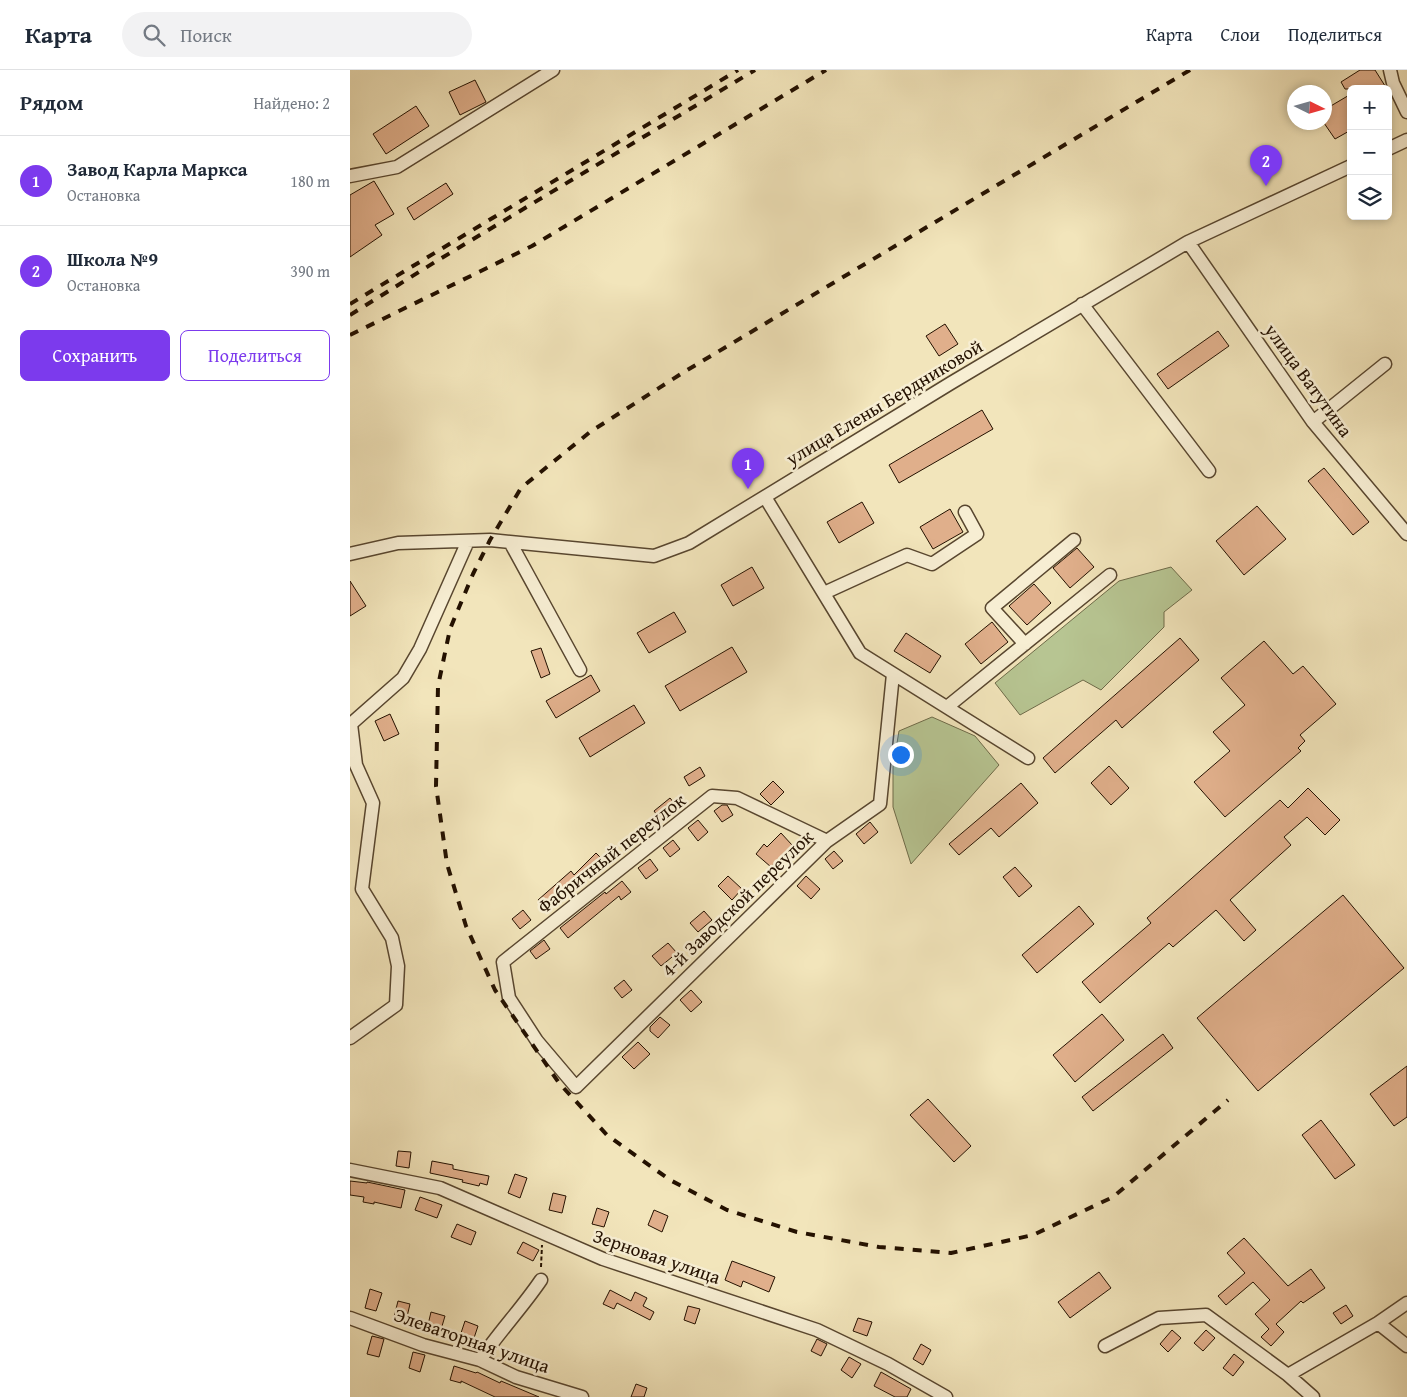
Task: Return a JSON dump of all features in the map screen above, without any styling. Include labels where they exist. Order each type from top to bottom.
[{"type":"street","points":[[350,176],[397,167],[553,70]]},
{"type":"street","points":[[1390,70],[1393,83],[1407,112]]},
{"type":"street","points":[[1392,147],[1407,140]]},
{"type":"street","name":"улица Елены Бердниковой","points":[[350,554],[398,543],[490,540],[654,556],[689,543],[1082,304],[1188,242],[1347,168]]},
{"type":"street","name":"улица Ватутина","points":[[1188,242],[1312,422],[1407,534]]},
{"type":"street","points":[[1082,304],[1209,471]]},
{"type":"street","points":[[1312,422],[1385,364]]},
{"type":"street","points":[[765,497],[860,653],[1028,758]]},
{"type":"street","points":[[824,593],[907,556],[932,564],[977,534],[965,512]]},
{"type":"street","points":[[1025,644],[992,608],[1074,540]]},
{"type":"street","points":[[350,1038],[396,1005],[398,966],[392,938],[362,889],[373,803],[356,765],[352,724],[403,678],[420,649],[468,541]]},
{"type":"street","points":[[510,542],[580,670]]},
{"type":"street","points":[[947,707],[1110,575]]},
{"type":"street","name":"4-й Заводской переулок","points":[[537,1041],[576,1087],[827,841],[880,804],[893,674]]},
{"type":"street","name":"Фабричный переулок","points":[[537,1041],[509,998],[503,962],[712,796],[736,798],[827,841]]},
{"type":"street","name":"Зерновая улица","points":[[350,1170],[440,1188],[603,1259],[817,1330],[888,1364],[946,1397]]},
{"type":"street","points":[[480,1360],[541,1280]]},
{"type":"street","points":[[1288,1375],[1378,1323],[1407,1303]]},
{"type":"street","points":[[1105,1346],[1159,1318],[1206,1315],[1288,1375],[1313,1397]]},
{"type":"street","name":"Элеваторная улица","points":[[350,1318],[423,1345],[480,1360],[516,1377],[582,1397]]},
{"type":"street","points":[[1378,1323],[1407,1346]]},
{"type":"path","points":[[541,1280],[542,1233]]},
{"type":"green space","points":[[1171,567],[1192,590],[1164,612],[1164,627],[1101,690],[1083,680],[1020,715],[995,683],[1119,581]]},
{"type":"green space","points":[[932,717],[975,736],[999,765],[911,864],[893,807],[893,767],[899,731]]},
{"type":"building","points":[[1360,70],[1375,70],[1384,85],[1347,85],[1347,89],[1345,89],[1341,82]]},
{"type":"building","points":[[475,80],[486,102],[460,115],[449,92]]},
{"type":"building","points":[[1347,96],[1347,132],[1335,139],[1329,130],[1332,130],[1332,105]]},
{"type":"building","points":[[416,106],[429,126],[386,154],[373,134]]},
{"type":"building","points":[[374,181],[394,214],[375,225],[382,235],[350,257],[350,195]]},
{"type":"building","points":[[446,183],[453,194],[414,220],[407,208]]},
{"type":"building","points":[[945,324],[958,344],[939,356],[926,336]]},
{"type":"building","points":[[1218,331],[1229,346],[1168,389],[1157,374]]},
{"type":"building","points":[[982,410],[993,429],[899,483],[889,465]]},
{"type":"building","points":[[1324,468],[1369,522],[1353,535],[1308,481]]},
{"type":"building","points":[[862,502],[874,523],[839,543],[827,522]]},
{"type":"building","points":[[1257,506],[1286,539],[1244,575],[1216,541]]},
{"type":"building","points":[[950,509],[963,532],[933,549],[920,527]]},
{"type":"building","points":[[1077,548],[1094,567],[1070,588],[1053,568]]},
{"type":"building","points":[[752,567],[764,588],[733,606],[721,585]]},
{"type":"building","points":[[350,581],[366,606],[350,616]]},
{"type":"building","points":[[1034,584],[1051,603],[1027,625],[1009,606]]},
{"type":"building","points":[[674,612],[686,632],[649,653],[637,633]]},
{"type":"building","points":[[992,622],[1008,642],[981,664],[965,644]]},
{"type":"building","points":[[906,633],[941,656],[930,673],[894,651]]},
{"type":"building","points":[[1180,638],[1199,660],[1122,728],[1116,720],[1055,773],[1043,758]]},
{"type":"building","points":[[1264,641],[1293,674],[1303,666],[1336,704],[1300,735],[1305,741],[1298,748],[1301,751],[1225,817],[1194,782],[1230,751],[1213,732],[1245,705],[1221,678]]},
{"type":"building","points":[[732,647],[747,672],[680,711],[665,686]]},
{"type":"building","points":[[541,648],[550,674],[541,678],[531,651]]},
{"type":"building","points":[[591,675],[600,691],[556,718],[546,701]]},
{"type":"building","points":[[634,705],[645,723],[590,757],[579,738]]},
{"type":"building","points":[[390,714],[399,734],[384,741],[375,721]]},
{"type":"building","points":[[1109,766],[1129,788],[1111,805],[1091,783]]},
{"type":"building","points":[[700,767],[705,776],[689,786],[684,777]]},
{"type":"building","points":[[773,781],[784,792],[771,805],[760,794]]},
{"type":"building","points":[[1021,783],[1038,803],[999,837],[991,828],[959,855],[949,844]]},
{"type":"building","points":[[1308,788],[1340,820],[1325,835],[1307,817],[1284,837],[1291,845],[1230,900],[1256,930],[1244,941],[1216,910],[1173,947],[1169,943],[1100,1003],[1082,982],[1151,923],[1147,918],[1280,800],[1288,808]]},
{"type":"building","points":[[670,798],[679,809],[662,822],[654,811]]},
{"type":"building","points":[[722,805],[727,805],[733,815],[722,822],[714,811]]},
{"type":"building","points":[[698,820],[708,832],[698,841],[688,828]]},
{"type":"building","points":[[870,822],[878,832],[864,844],[856,834]]},
{"type":"building","points":[[781,833],[792,845],[771,867],[756,854],[764,844],[767,847]]},
{"type":"building","points":[[673,840],[680,849],[670,857],[663,848]]},
{"type":"building","points":[[834,851],[843,861],[833,869],[825,859]]},
{"type":"building","points":[[596,853],[605,862],[569,890],[548,911],[538,900],[571,871],[574,875]]},
{"type":"building","points":[[650,859],[658,870],[646,879],[638,868]]},
{"type":"building","points":[[1015,867],[1032,886],[1019,897],[1003,877]]},
{"type":"building","points":[[728,876],[742,889],[732,900],[718,886]]},
{"type":"building","points":[[806,876],[820,889],[811,899],[797,886]]},
{"type":"building","points":[[622,881],[631,892],[621,900],[619,896],[568,938],[560,928],[605,892],[606,894]]},
{"type":"building","points":[[1343,895],[1404,968],[1258,1091],[1197,1018]]},
{"type":"building","points":[[1079,906],[1094,924],[1037,973],[1022,955]]},
{"type":"building","points":[[523,910],[531,920],[520,929],[512,919]]},
{"type":"building","points":[[704,911],[712,920],[698,932],[690,923]]},
{"type":"building","points":[[544,940],[550,949],[536,959],[530,951]]},
{"type":"building","points":[[668,943],[677,953],[661,966],[652,956]]},
{"type":"building","points":[[624,980],[632,990],[622,998],[614,988]]},
{"type":"building","points":[[691,990],[702,1002],[691,1012],[680,1000]]},
{"type":"building","points":[[1102,1014],[1124,1040],[1075,1082],[1053,1055]]},
{"type":"building","points":[[660,1017],[670,1025],[658,1038],[650,1031],[650,1027]]},
{"type":"building","points":[[1163,1034],[1173,1048],[1093,1111],[1082,1097]]},
{"type":"building","points":[[638,1042],[650,1054],[634,1069],[622,1057]]},
{"type":"building","points":[[1407,1066],[1407,1117],[1394,1126],[1370,1094]]},
{"type":"building","points":[[928,1099],[971,1146],[954,1162],[910,1115]]},
{"type":"building","points":[[1321,1120],[1355,1165],[1335,1179],[1302,1135]]},
{"type":"building","points":[[398,1151],[411,1152],[409,1168],[396,1166]]},
{"type":"building","points":[[432,1161],[453,1165],[453,1169],[489,1176],[487,1185],[480,1183],[479,1186],[462,1182],[463,1180],[430,1173]]},
{"type":"building","points":[[515,1174],[527,1178],[520,1198],[508,1193]]},
{"type":"building","points":[[350,1181],[367,1182],[405,1190],[401,1208],[374,1202],[374,1204],[363,1202],[364,1197],[350,1195]]},
{"type":"building","points":[[553,1193],[566,1196],[562,1213],[549,1210]]},
{"type":"building","points":[[420,1197],[442,1205],[437,1218],[415,1210]]},
{"type":"building","points":[[597,1208],[609,1212],[604,1227],[592,1224]]},
{"type":"building","points":[[654,1210],[668,1216],[662,1232],[648,1225]]},
{"type":"building","points":[[457,1224],[476,1232],[471,1245],[451,1237]]},
{"type":"building","points":[[1244,1238],[1288,1286],[1311,1269],[1325,1288],[1303,1303],[1301,1301],[1276,1324],[1284,1332],[1271,1346],[1261,1337],[1269,1329],[1255,1314],[1270,1300],[1253,1282],[1226,1305],[1218,1296],[1245,1273],[1227,1253]]},
{"type":"building","points":[[523,1242],[539,1250],[533,1261],[517,1253]]},
{"type":"building","points":[[732,1261],[775,1277],[769,1292],[743,1281],[741,1287],[725,1280]]},
{"type":"building","points":[[1099,1272],[1111,1288],[1070,1318],[1058,1302]]},
{"type":"building","points":[[370,1289],[382,1293],[376,1311],[365,1308]]},
{"type":"building","points":[[610,1290],[631,1301],[635,1292],[647,1298],[643,1306],[654,1312],[650,1320],[617,1303],[614,1309],[603,1304]]},
{"type":"building","points":[[398,1301],[410,1304],[406,1321],[394,1317]]},
{"type":"building","points":[[1346,1305],[1353,1316],[1341,1324],[1333,1313]]},
{"type":"building","points":[[688,1306],[700,1309],[695,1324],[684,1320]]},
{"type":"building","points":[[431,1312],[445,1316],[440,1333],[427,1329]]},
{"type":"building","points":[[858,1318],[872,1322],[867,1336],[853,1331]]},
{"type":"building","points":[[465,1321],[478,1326],[472,1344],[459,1339]]},
{"type":"building","points":[[1172,1330],[1181,1338],[1168,1352],[1160,1344]]},
{"type":"building","points":[[1206,1330],[1215,1338],[1203,1351],[1194,1343]]},
{"type":"building","points":[[372,1336],[384,1339],[379,1357],[367,1354]]},
{"type":"building","points":[[817,1339],[827,1344],[821,1356],[811,1351]]},
{"type":"building","points":[[921,1344],[931,1350],[923,1365],[913,1359]]},
{"type":"building","points":[[413,1352],[425,1355],[420,1372],[409,1368]]},
{"type":"building","points":[[1234,1354],[1244,1362],[1233,1376],[1223,1368]]},
{"type":"building","points":[[849,1357],[861,1364],[852,1378],[841,1370]]},
{"type":"building","points":[[454,1366],[477,1372],[500,1383],[501,1381],[539,1397],[495,1397],[461,1381],[461,1383],[450,1380]]},
{"type":"building","points":[[881,1372],[911,1389],[907,1397],[895,1397],[874,1386]]},
{"type":"building","points":[[636,1384],[647,1388],[644,1397],[631,1397]]},
{"type":"railway","points":[[350,304],[738,70]]},
{"type":"railway","points":[[350,315],[755,70]]},
{"type":"railway","points":[[350,335],[532,246],[826,70]]},
{"type":"railway","points":[[1190,70],[684,372],[590,432],[521,488],[490,540],[473,574],[450,629],[438,686],[436,786],[447,864],[466,926],[495,990],[559,1083],[607,1135],[670,1180],[727,1210],[797,1232],[879,1247],[951,1253],[1033,1235],[1113,1197],[1228,1100]]},
{"type":"place","name":"Школа №9","points":[[1266,186]]},
{"type":"place","name":"Завод Карла Маркса","points":[[748,489]]}]
